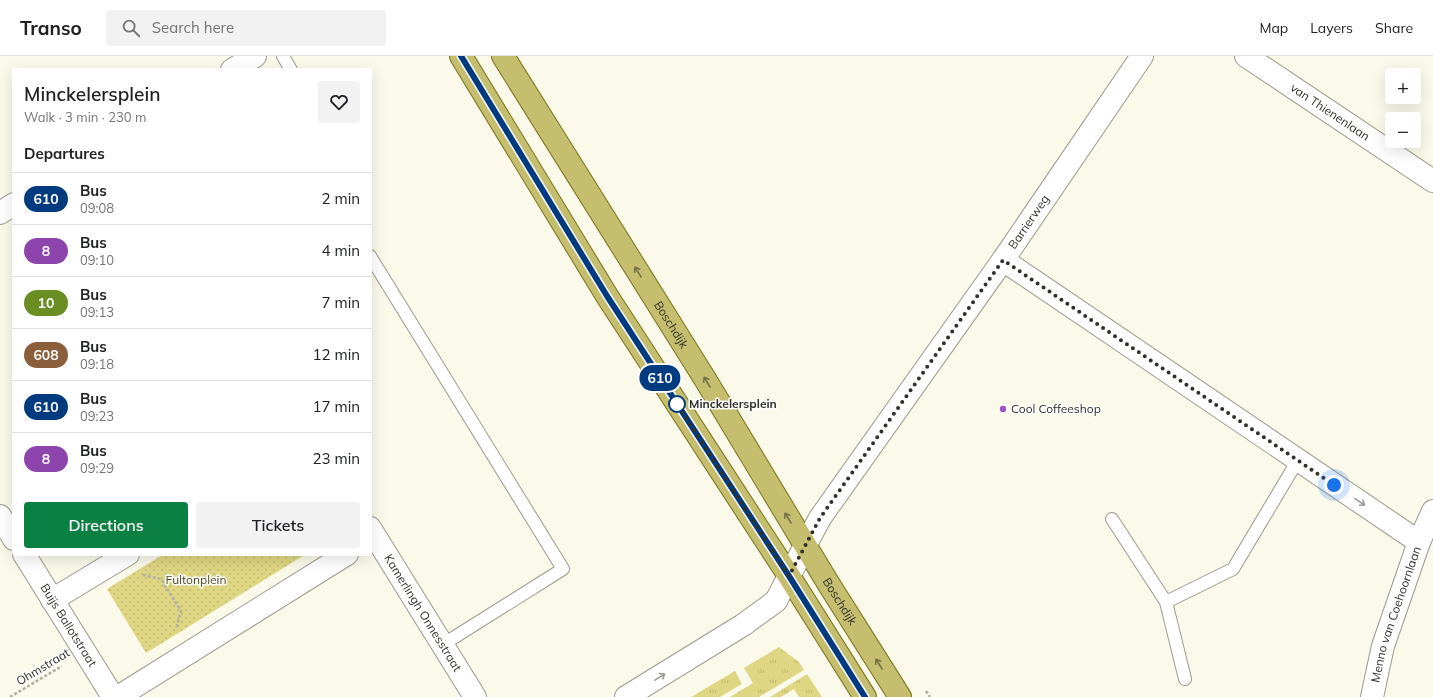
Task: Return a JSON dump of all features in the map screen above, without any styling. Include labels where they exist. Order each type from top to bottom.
[{"type":"main road","points":[[461,56],[607,296],[789,576],[865,697]]},
{"type":"main road","name":"Boschdijk","points":[[510,59],[805,545],[900,697]]},
{"type":"street","points":[[235,68],[255,56]]},
{"type":"street","name":"Barrierweg","points":[[805,545],[820,518],[1003,260],[1142,56]]},
{"type":"street","name":"van Thienenlaan","points":[[1246,56],[1433,181]]},
{"type":"street","points":[[0,213],[12,205]]},
{"type":"street","points":[[1003,260],[1419,542]]},
{"type":"street","name":"Menno van Coehoornlaan","points":[[1372,697],[1383,646],[1419,542],[1433,511]]},
{"type":"street","points":[[0,516],[12,536]]},
{"type":"street","name":"Kamerlingh Onnesstraat","points":[[372,535],[475,697]]},
{"type":"street","points":[[626,697],[743,625],[776,601],[805,545]]},
{"type":"street","name":"Buijs Ballotstraat","points":[[25,556],[113,697]]},
{"type":"street","points":[[52,600],[125,556]]},
{"type":"street","points":[[118,697],[344,556]]},
{"type":"lane","points":[[283,56],[290,68]]},
{"type":"lane","points":[[372,259],[563,569],[442,645]]},
{"type":"lane","points":[[1166,602],[1233,569],[1298,460]]},
{"type":"lane","points":[[1112,519],[1166,602],[1185,679]]},
{"type":"path","points":[[106,568],[161,579],[181,611],[166,667]]},
{"type":"path","name":"Ohmstraat","points":[[10,697],[85,652]]},
{"type":"green space","name":"Fultonplein","points":[[161,556],[303,556],[146,653],[107,589]]},
{"type":"green space","points":[[779,647],[799,662],[804,670],[759,697],[730,697],[753,683],[744,668]]},
{"type":"green space","points":[[735,671],[742,684],[720,697],[691,697]]},
{"type":"green space","points":[[807,674],[822,697],[799,697],[794,689],[781,697],[770,697]]},
{"type":"bus line","name":"610","points":[[461,56],[607,296],[789,576],[865,697]]},
{"type":"place","name":"Minckelersplein","points":[[677,404]]},
{"type":"place","name":"Cool Coffeeshop","points":[[1003,409]]},
{"type":"route","points":[[677,404],[674,399],[789,576],[820,518],[1003,260],[1334,485]]}]
